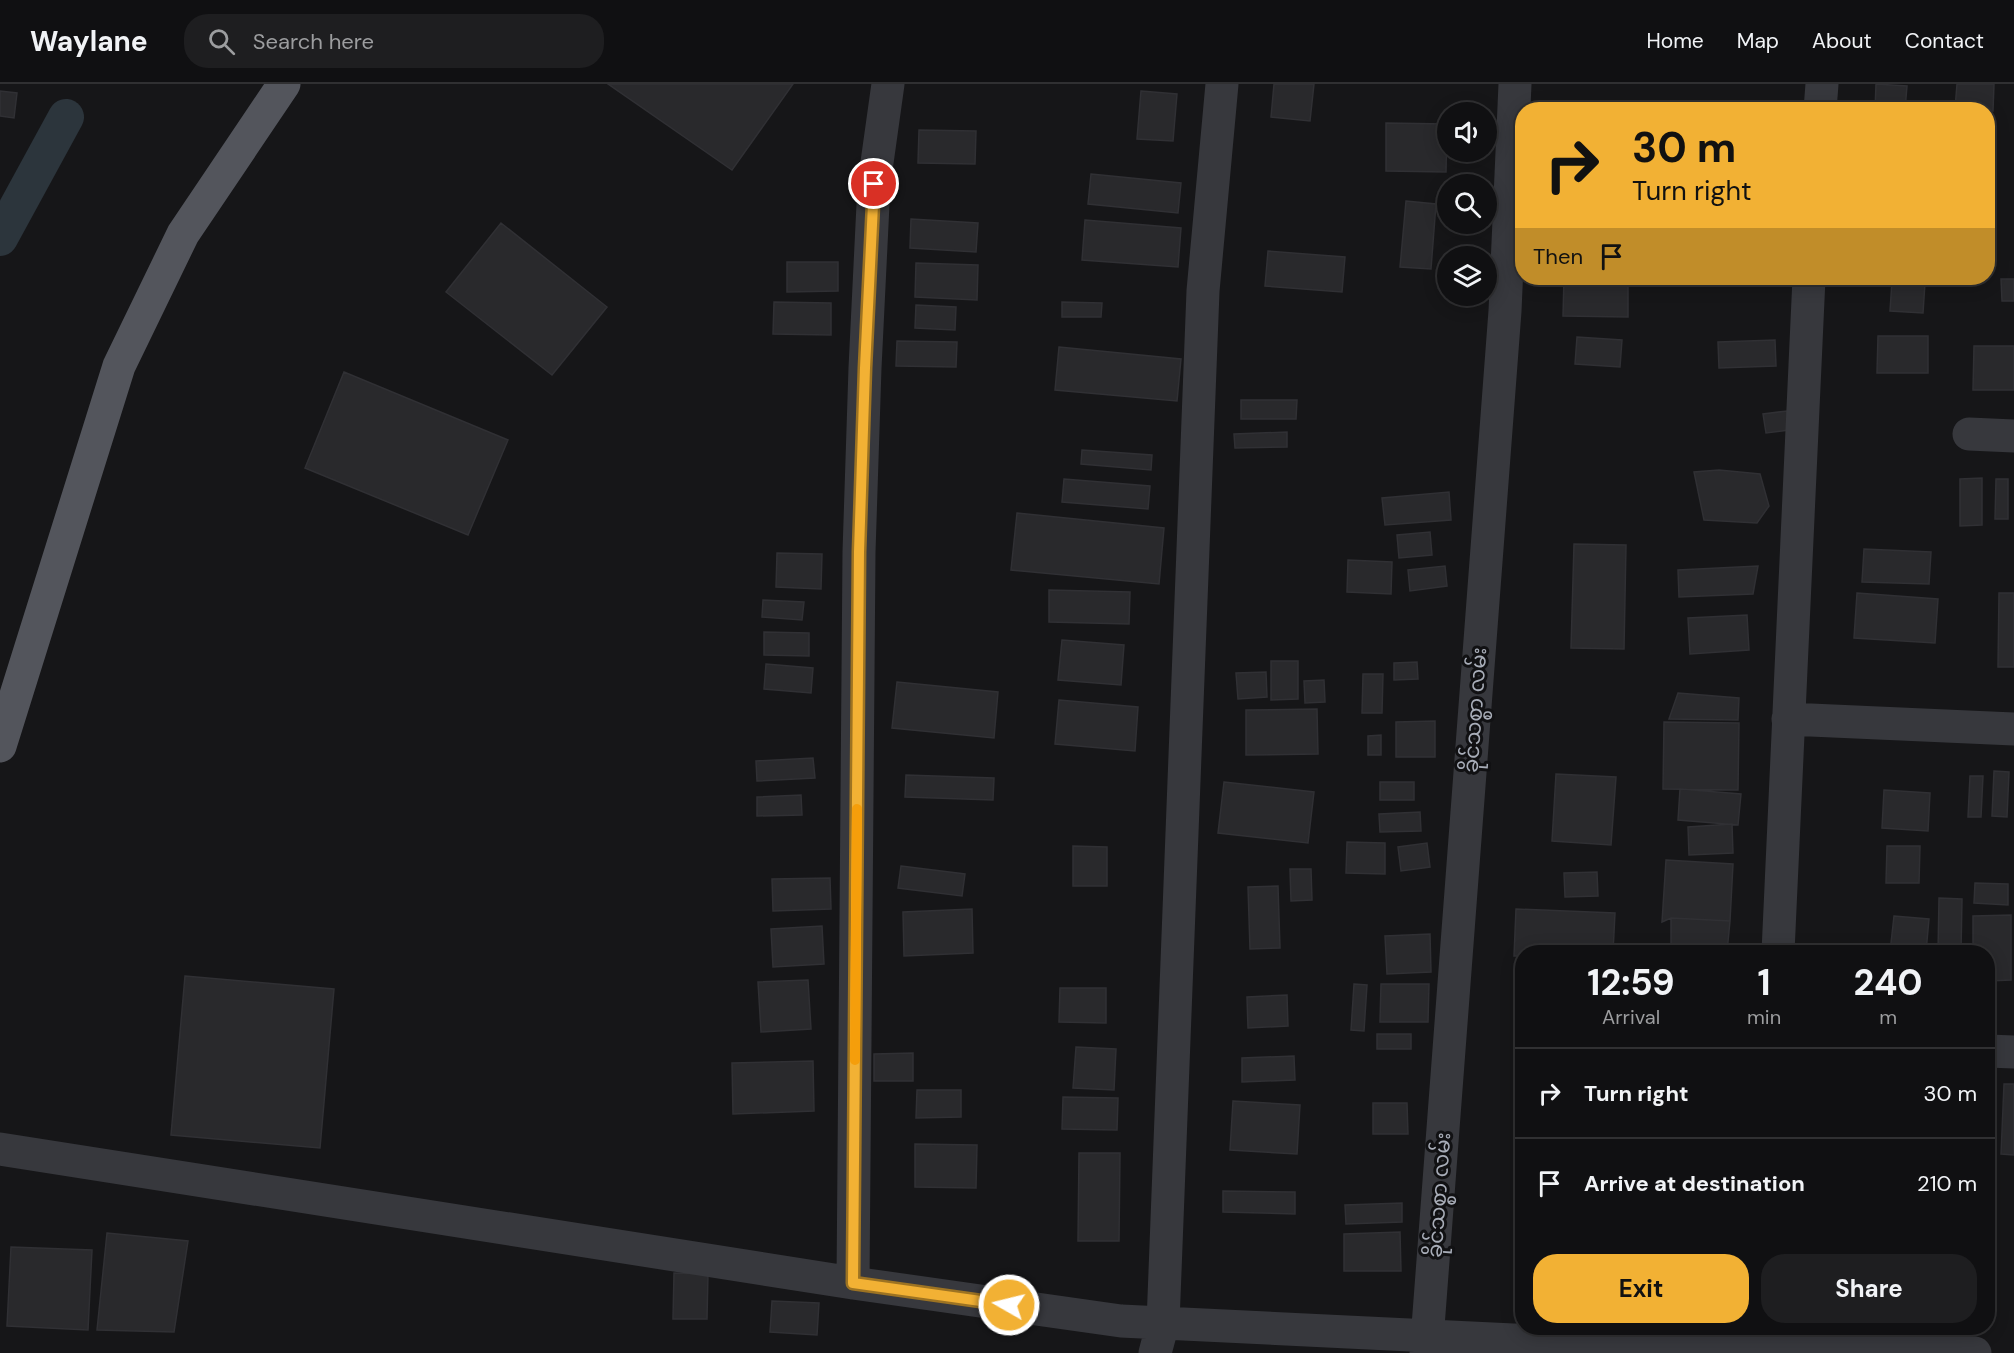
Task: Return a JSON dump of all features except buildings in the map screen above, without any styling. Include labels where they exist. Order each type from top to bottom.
[{"type":"main road","points":[[0,746],[119,366],[183,234],[284,84]]},
{"type":"street","points":[[853,1283],[859,576],[864,403],[874,184],[888,84]]},
{"type":"street","points":[[1159,1338],[1203,291],[1222,84]]},
{"type":"street","name":"ခိုင်သစ္စာ လမ်း","points":[[1427,1344],[1504,323],[1515,84]]},
{"type":"street","points":[[1821,102],[1822,84]]},
{"type":"street","points":[[1778,945],[1809,285]]},
{"type":"street","points":[[1969,434],[2014,436]]},
{"type":"street","points":[[1788,719],[2014,729]]},
{"type":"street","points":[[1995,1051],[2014,1052]]},
{"type":"street","points":[[0,1149],[853,1283],[1121,1321],[1159,1338],[1427,1344],[1513,1340],[1760,1337],[1825,1351],[1975,1353]]},
{"type":"waterway","points":[[0,238],[66,117]]},
{"type":"slow traffic","points":[[855,1060],[857,809]]},
{"type":"route","points":[[874,184],[859,552],[853,1283],[1009,1305]]}]
